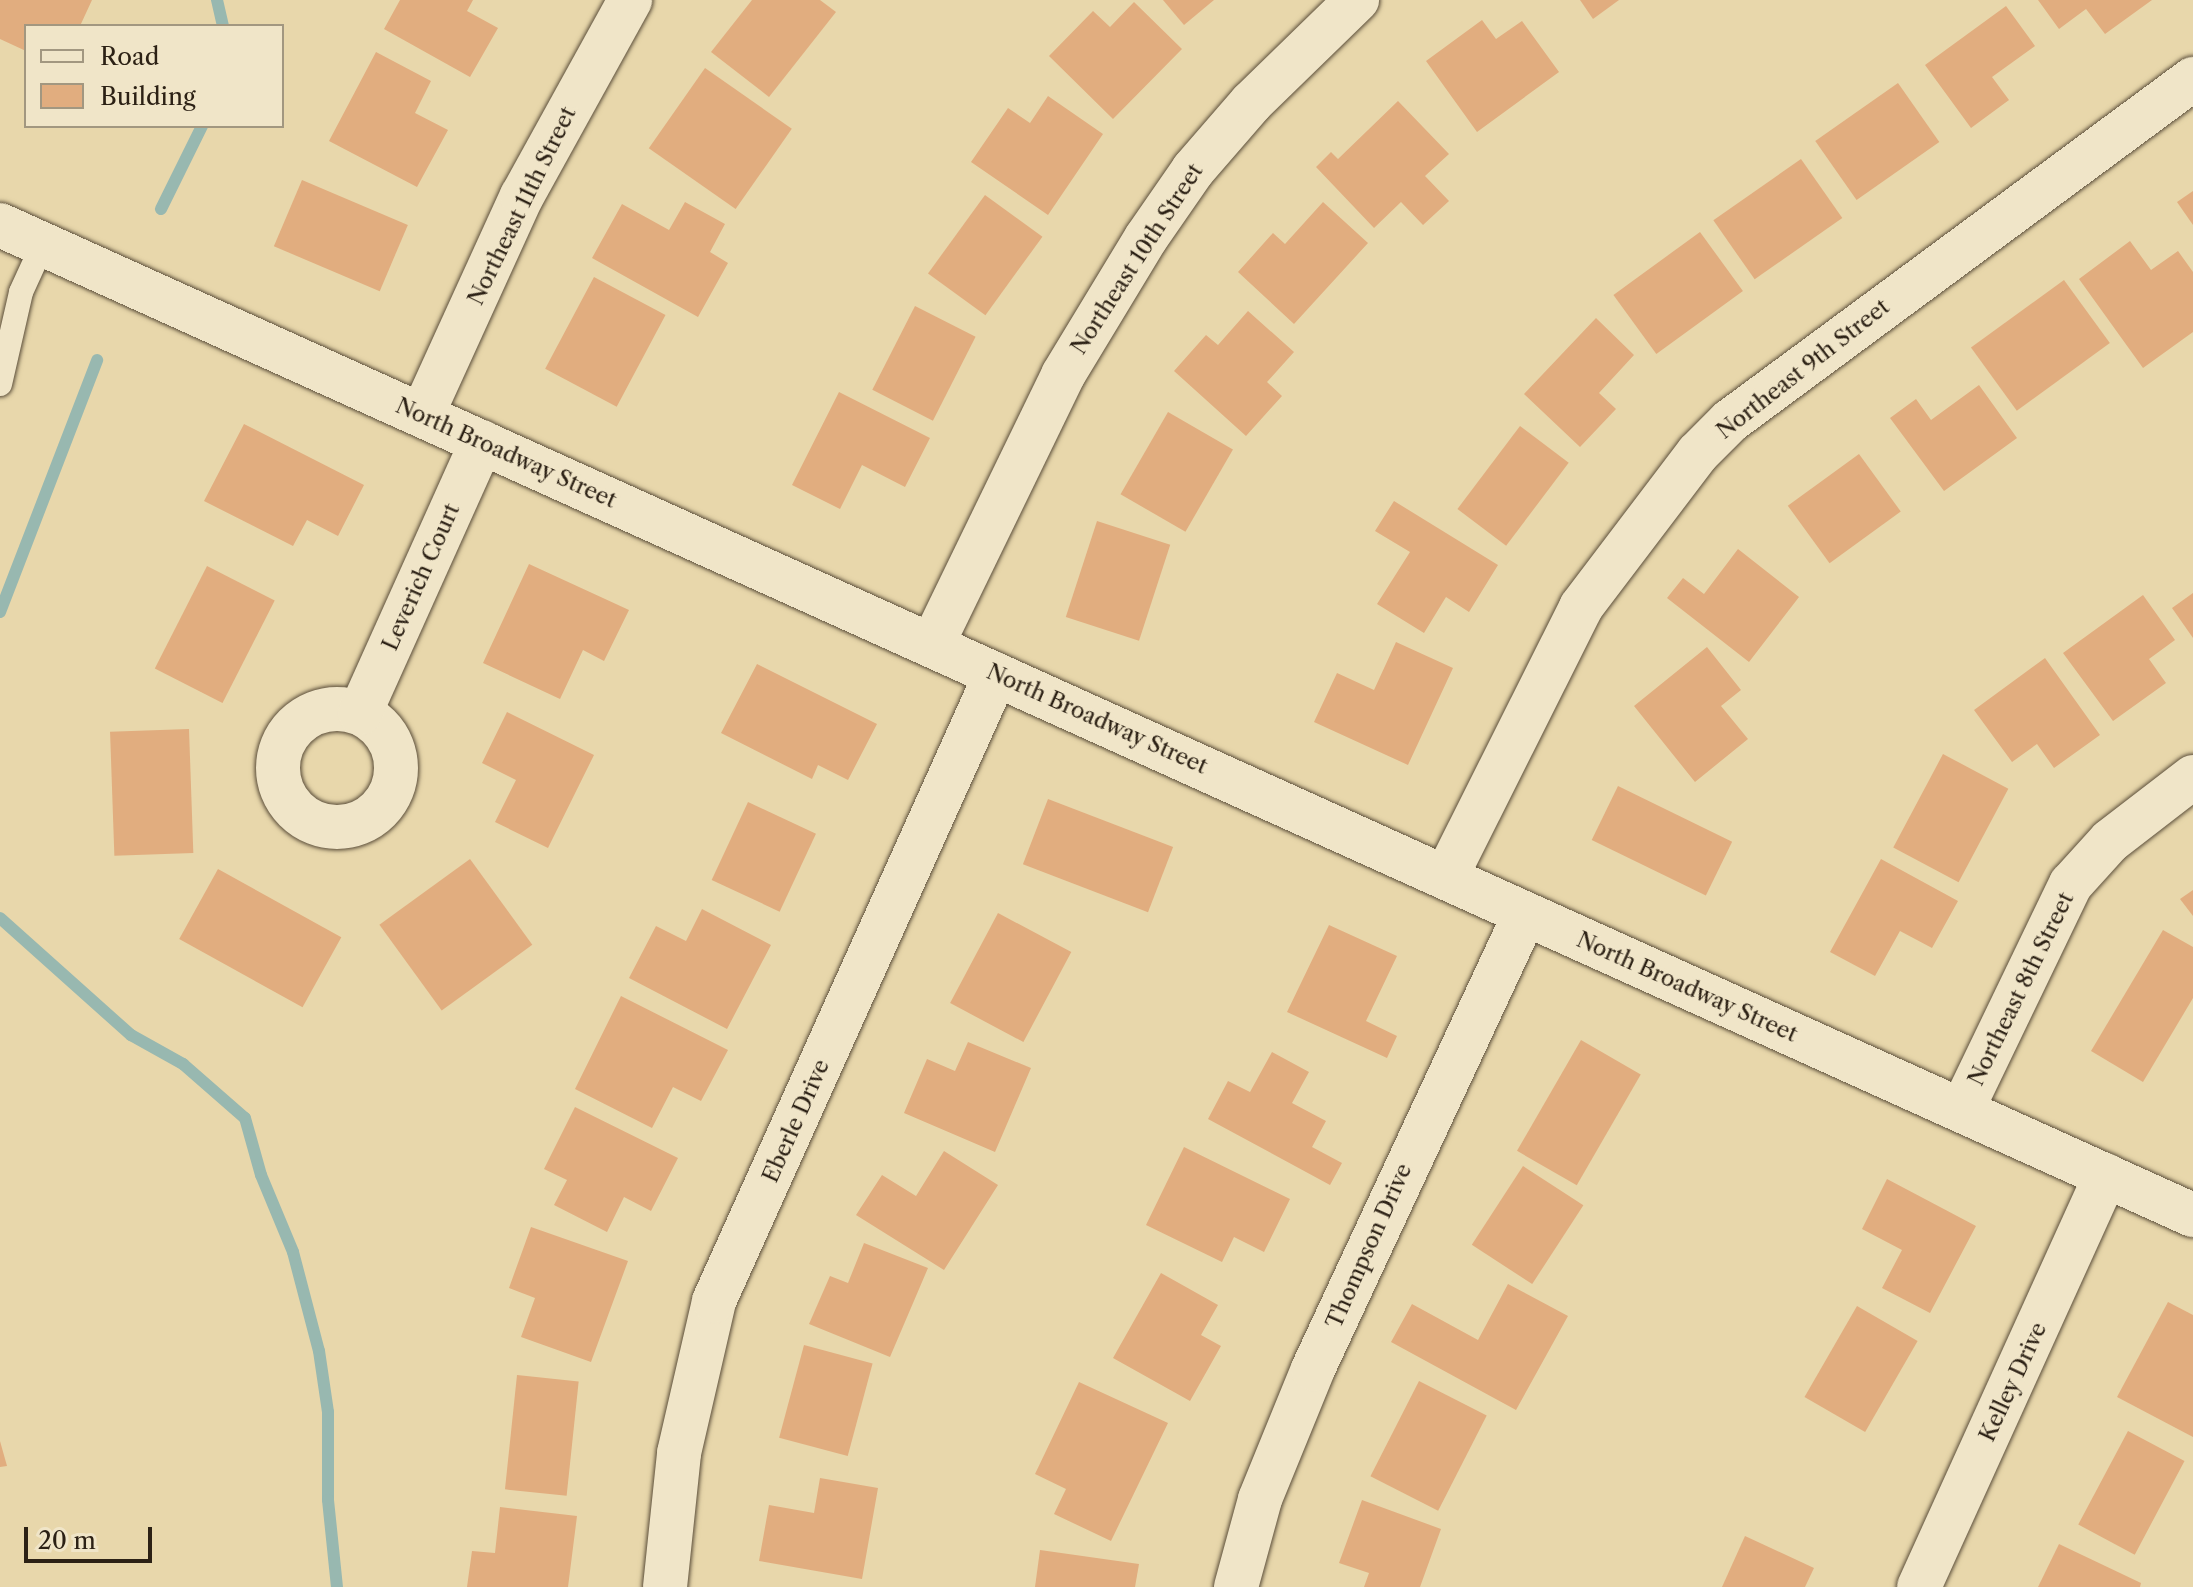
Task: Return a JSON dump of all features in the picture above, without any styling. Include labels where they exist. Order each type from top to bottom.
[{"type":"street","name":"Northeast 11th Street","points":[[422,415],[522,196],[630,0]]},
{"type":"street","name":"Northeast 10th Street","points":[[932,645],[1063,375],[1146,238],[1193,170],[1251,103],[1357,0]]},
{"type":"street","name":"Northeast 9th Street","points":[[1446,877],[1581,607],[1698,453],[1730,421],[2193,79]]},
{"type":"street","name":"North Broadway Street","points":[[0,225],[2193,1215]]},
{"type":"street","name":"Leverich Court","points":[[360,713],[482,442]]},
{"type":"street","name":"Eberle Drive","points":[[665,1587],[679,1453],[714,1301],[996,674]]},
{"type":"street","name":"Northeast 8th Street","points":[[1962,1110],[2071,884],[2110,841],[2193,777]]},
{"type":"street","name":"Thompson Drive","points":[[1236,1587],[1260,1499],[1307,1383],[1525,914]]},
{"type":"street","name":"Kelley Drive","points":[[1919,1587],[2106,1175]]},
{"type":"lane","points":[[0,384],[21,292],[43,244]]},
{"type":"building","points":[[0,0],[92,0],[81,24],[24,24],[24,50],[0,39]]},
{"type":"building","points":[[400,0],[473,0],[467,11],[498,28],[470,77],[384,29]]},
{"type":"building","points":[[752,0],[820,0],[836,12],[769,97],[711,52]]},
{"type":"building","points":[[1163,0],[1214,0],[1184,25]]},
{"type":"building","points":[[1580,0],[1619,0],[1593,19]]},
{"type":"building","points":[[2038,0],[2152,0],[2105,34],[2086,9],[2059,29]]},
{"type":"building","points":[[1134,2],[1182,49],[1113,119],[1049,56],[1093,11],[1110,27]]},
{"type":"building","points":[[2006,6],[2035,46],[1992,77],[2009,100],[1971,128],[1925,65]]},
{"type":"building","points":[[1482,20],[1496,39],[1522,21],[1559,72],[1477,132],[1426,61]]},
{"type":"building","points":[[376,52],[431,81],[415,113],[448,130],[417,187],[329,141]]},
{"type":"building","points":[[705,68],[792,129],[736,209],[649,148]]},
{"type":"building","points":[[1898,83],[1939,142],[1857,200],[1815,141]]},
{"type":"building","points":[[1048,96],[1103,134],[1048,215],[971,162],[1008,108],[1030,123]]},
{"type":"building","points":[[1398,101],[1449,154],[1425,176],[1449,201],[1423,225],[1401,202],[1374,228],[1316,167],[1331,152],[1338,159]]},
{"type":"building","points":[[1801,159],[1842,218],[1755,279],[1713,220]]},
{"type":"building","points":[[302,180],[408,225],[380,291],[274,246]]},
{"type":"building","points":[[2193,191],[2193,225],[2177,202]]},
{"type":"building","points":[[985,195],[1042,237],[985,315],[928,273]]},
{"type":"building","points":[[685,202],[725,224],[710,252],[728,263],[698,317],[592,258],[622,204],[669,230]]},
{"type":"building","points":[[1323,202],[1368,243],[1294,324],[1238,272],[1273,233],[1285,244]]},
{"type":"building","points":[[1700,232],[1743,291],[1656,354],[1613,295]]},
{"type":"building","points":[[2130,241],[2151,270],[2178,251],[2193,272],[2193,332],[2143,368],[2079,279]]},
{"type":"building","points":[[594,277],[666,315],[617,407],[545,369]]},
{"type":"building","points":[[2064,280],[2110,343],[2017,411],[1971,348]]},
{"type":"building","points":[[915,306],[976,337],[933,421],[872,390]]},
{"type":"building","points":[[1248,311],[1294,352],[1267,382],[1282,396],[1246,436],[1174,371],[1206,335],[1218,345]]},
{"type":"building","points":[[1596,318],[1634,355],[1599,393],[1616,409],[1580,447],[1524,394]]},
{"type":"building","points":[[1979,385],[2017,438],[1944,491],[1890,418],[1916,399],[1931,420]]},
{"type":"building","points":[[839,392],[930,438],[905,487],[862,465],[840,509],[792,485]]},
{"type":"building","points":[[1168,412],[1233,450],[1185,532],[1120,494]]},
{"type":"building","points":[[244,424],[364,485],[338,536],[307,520],[293,546],[204,501]]},
{"type":"building","points":[[1520,426],[1569,463],[1506,546],[1457,509]]},
{"type":"building","points":[[1859,454],[1901,511],[1830,563],[1788,506]]},
{"type":"building","points":[[1394,501],[1498,565],[1469,612],[1446,597],[1424,633],[1377,604],[1410,552],[1375,531]]},
{"type":"building","points":[[1097,521],[1170,545],[1139,641],[1066,617]]},
{"type":"building","points":[[1738,549],[1799,597],[1749,662],[1667,598],[1683,578],[1704,594]]},
{"type":"building","points":[[529,564],[629,610],[604,661],[583,650],[560,699],[483,663]]},
{"type":"building","points":[[207,566],[275,601],[223,703],[155,668]]},
{"type":"building","points":[[2193,593],[2193,638],[2172,608]]},
{"type":"building","points":[[2143,595],[2175,640],[2149,659],[2166,683],[2113,721],[2063,653]]},
{"type":"building","points":[[1396,642],[1453,668],[1408,765],[1314,722],[1337,673],[1374,690]]},
{"type":"building","points":[[1707,647],[1741,690],[1721,706],[1748,739],[1695,782],[1634,706]]},
{"type":"building","points":[[2045,658],[2100,735],[2054,768],[2037,744],[2012,762],[1974,710]]},
{"type":"building","points":[[757,664],[877,724],[848,780],[818,765],[812,779],[721,733]]},
{"type":"building","points":[[507,712],[594,755],[548,848],[495,822],[516,780],[482,763]]},
{"type":"building","points":[[189,729],[193,853],[114,856],[110,732]]},
{"type":"building","points":[[1943,754],[2008,789],[1959,882],[1893,848]]},
{"type":"building","points":[[1618,786],[1732,842],[1706,896],[1592,840]]},
{"type":"building","points":[[1048,799],[1173,847],[1148,912],[1023,864]]},
{"type":"building","points":[[748,802],[816,834],[780,912],[712,880]]},
{"type":"building","points":[[470,859],[532,945],[442,1011],[379,925]]},
{"type":"building","points":[[1881,859],[1958,901],[1932,948],[1900,931],[1875,976],[1830,952]]},
{"type":"building","points":[[218,869],[341,937],[303,1007],[179,939]]},
{"type":"building","points":[[2193,890],[2193,916],[2180,899]]},
{"type":"building","points":[[702,909],[771,945],[727,1029],[629,978],[656,926],[686,941]]},
{"type":"building","points":[[998,913],[1071,952],[1023,1042],[950,1003]]},
{"type":"building","points":[[1329,925],[1397,956],[1366,1021],[1397,1036],[1387,1058],[1287,1012]]},
{"type":"building","points":[[2163,930],[2193,947],[2193,998],[2143,1082],[2091,1051]]},
{"type":"building","points":[[621,996],[728,1050],[701,1101],[673,1087],[652,1128],[575,1089]]},
{"type":"building","points":[[1581,1040],[1641,1074],[1577,1185],[1517,1151]]},
{"type":"building","points":[[968,1042],[1031,1068],[995,1152],[904,1113],[927,1059],[955,1071]]},
{"type":"building","points":[[1272,1052],[1309,1072],[1292,1103],[1326,1121],[1312,1147],[1342,1163],[1330,1185],[1208,1119],[1228,1081],[1250,1092]]},
{"type":"building","points":[[575,1107],[678,1158],[651,1211],[624,1197],[607,1232],[554,1205],[567,1180],[544,1169]]},
{"type":"building","points":[[1184,1147],[1290,1199],[1264,1252],[1234,1237],[1222,1262],[1146,1225]]},
{"type":"building","points":[[944,1151],[998,1185],[944,1270],[856,1215],[882,1175],[916,1196]]},
{"type":"building","points":[[1523,1166],[1583,1205],[1532,1284],[1472,1245]]},
{"type":"building","points":[[1887,1179],[1976,1226],[1930,1313],[1882,1288],[1902,1250],[1862,1229]]},
{"type":"building","points":[[531,1227],[628,1261],[591,1362],[521,1337],[535,1298],[509,1288]]},
{"type":"building","points":[[864,1243],[928,1268],[890,1357],[809,1324],[830,1276],[848,1283]]},
{"type":"building","points":[[1161,1273],[1218,1305],[1201,1335],[1221,1346],[1190,1401],[1113,1358]]},
{"type":"building","points":[[1508,1284],[1568,1316],[1516,1410],[1391,1342],[1412,1304],[1478,1340]]},
{"type":"building","points":[[2168,1302],[2193,1315],[2193,1437],[2117,1397]]},
{"type":"building","points":[[1857,1306],[1918,1341],[1865,1432],[1804,1397]]},
{"type":"building","points":[[804,1345],[873,1363],[848,1456],[779,1438]]},
{"type":"building","points":[[517,1375],[579,1381],[567,1496],[505,1489]]},
{"type":"building","points":[[1419,1381],[1487,1416],[1438,1511],[1370,1476]]},
{"type":"building","points":[[1079,1382],[1168,1423],[1111,1541],[1054,1514],[1066,1489],[1035,1474]]},
{"type":"building","points":[[2128,1431],[2185,1461],[2135,1555],[2078,1525]]},
{"type":"building","points":[[0,1441],[7,1466],[0,1467]]},
{"type":"building","points":[[820,1478],[878,1488],[862,1579],[759,1561],[769,1505],[814,1513]]},
{"type":"building","points":[[1362,1500],[1441,1529],[1420,1587],[1364,1587],[1369,1573],[1339,1563]]},
{"type":"building","points":[[500,1507],[577,1516],[568,1587],[467,1587],[472,1551],[495,1553]]},
{"type":"building","points":[[1745,1536],[1814,1568],[1805,1587],[1722,1587]]},
{"type":"building","points":[[2059,1544],[2141,1583],[2140,1587],[2038,1587]]},
{"type":"building","points":[[1040,1550],[1139,1564],[1135,1587],[1035,1587]]},
{"type":"waterway","points":[[217,0],[223,24]]},
{"type":"waterway","points":[[161,209],[201,128]]},
{"type":"waterway","points":[[0,612],[97,360]]},
{"type":"waterway","points":[[0,918],[131,1035],[183,1064],[245,1118],[261,1175],[293,1252],[319,1351],[328,1412],[328,1500],[337,1587]]}]
